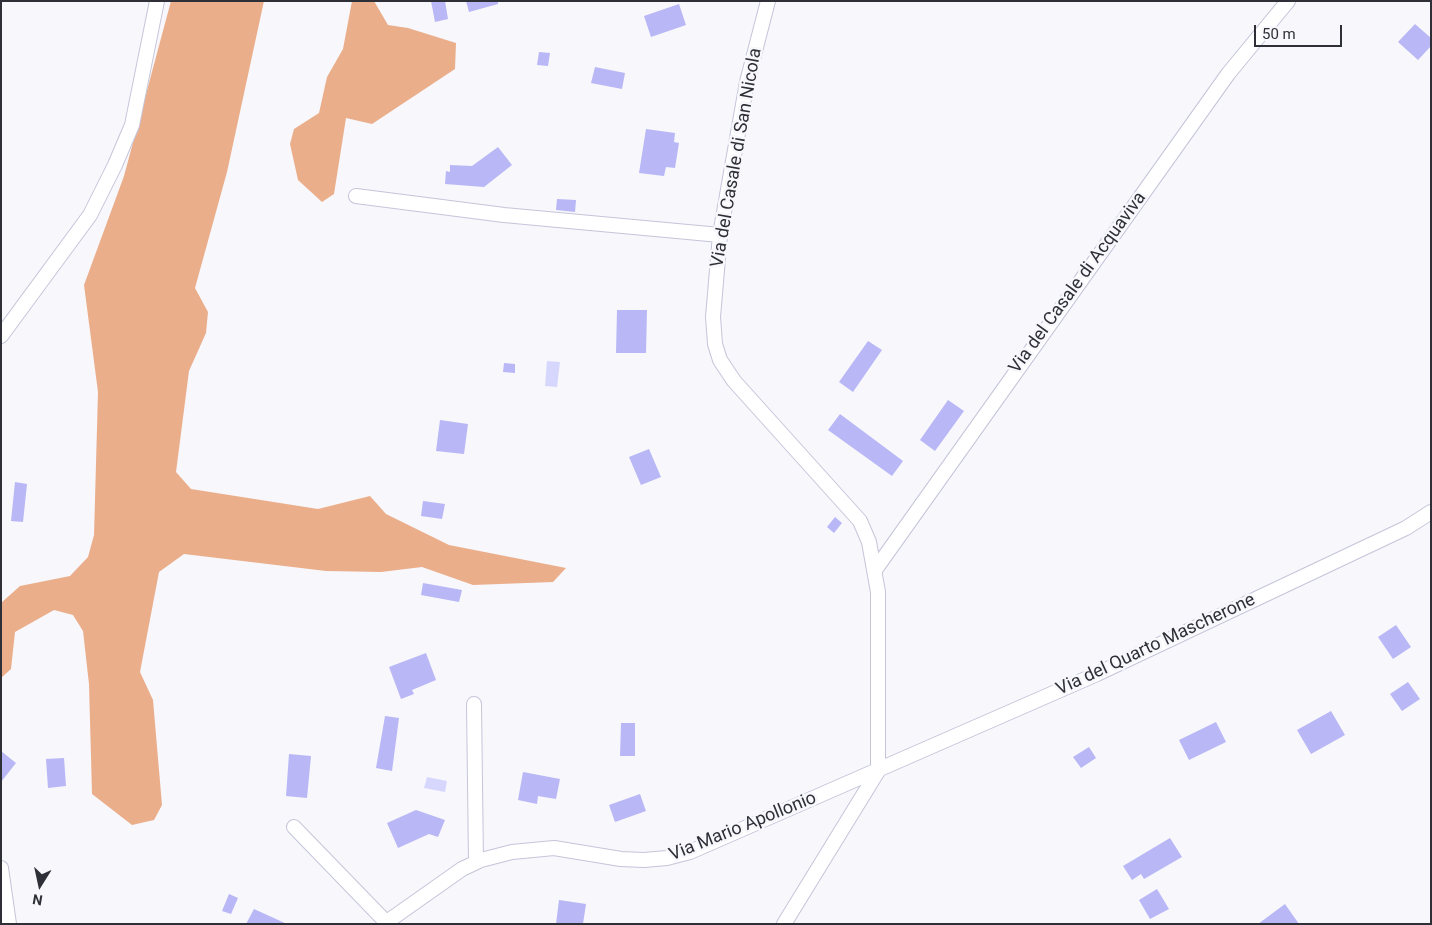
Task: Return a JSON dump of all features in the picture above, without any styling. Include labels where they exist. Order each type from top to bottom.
[{"type":"street","points":[[1,336],[90,215],[115,165],[132,125],[157,1]]},
{"type":"street","name":"Via del Casale di San Nicola","points":[[768,1],[747,82],[720,235],[714,317],[715,344],[720,360],[734,381],[855,515],[869,542],[878,592],[878,771]]},
{"type":"street","name":"Via del Casale di Acquaviva","points":[[875,570],[1228,74],[1288,1]]},
{"type":"street","points":[[356,196],[504,215],[720,235]]},
{"type":"street","name":"Via del Quarto Mascherone","points":[[878,771],[1097,674],[1406,528],[1431,512]]},
{"type":"street","points":[[474,704],[476,862]]},
{"type":"street","points":[[784,924],[878,771]]},
{"type":"street","name":"Via Mario Apollonio","points":[[385,923],[445,879],[476,862],[512,852],[554,848],[631,860],[667,858],[707,844],[878,771]]},
{"type":"street","points":[[294,827],[385,923]]},
{"type":"street","points":[[1,868],[9,924]]},
{"type":"shaded area","points":[[171,1],[264,1],[227,172],[195,288],[208,312],[206,333],[189,371],[176,472],[191,489],[318,509],[370,496],[386,514],[449,545],[566,568],[553,582],[473,585],[422,567],[381,572],[326,571],[184,554],[159,572],[140,672],[153,700],[162,805],[154,820],[132,825],[92,794],[89,684],[83,631],[73,615],[54,610],[15,632],[11,669],[1,678],[1,603],[20,586],[70,576],[88,557],[94,535],[98,392],[84,285],[124,176]]},
{"type":"shaded area","points":[[352,1],[374,1],[388,25],[408,28],[456,43],[455,69],[372,124],[346,118],[334,194],[322,202],[298,180],[290,144],[294,129],[319,113],[327,77],[343,49]]},
{"type":"water","points":[[547,361],[560,362],[557,387],[545,386]]},
{"type":"water","points":[[427,777],[447,781],[445,792],[424,788]]},
{"type":"building","points":[[431,1],[445,1],[448,19],[435,22]]},
{"type":"building","points":[[466,1],[498,1],[498,4],[469,12]]},
{"type":"building","points":[[679,4],[686,25],[651,37],[644,16]]},
{"type":"building","points":[[1415,24],[1431,38],[1431,46],[1418,60],[1398,42]]},
{"type":"building","points":[[539,52],[550,53],[548,66],[537,65]]},
{"type":"building","points":[[595,67],[625,73],[622,89],[591,83]]},
{"type":"building","points":[[646,129],[675,133],[674,142],[679,143],[675,168],[666,167],[664,176],[639,173]]},
{"type":"building","points":[[498,147],[512,165],[484,187],[445,184],[446,171],[450,172],[450,165],[472,166]]},
{"type":"building","points":[[557,199],[576,200],[575,212],[556,210]]},
{"type":"building","points":[[617,310],[647,310],[646,353],[616,353]]},
{"type":"building","points":[[868,341],[882,350],[853,392],[839,382]]},
{"type":"building","points":[[504,363],[515,364],[515,373],[503,372]]},
{"type":"building","points":[[948,400],[964,411],[935,451],[920,440]]},
{"type":"building","points":[[840,414],[903,461],[892,476],[828,430]]},
{"type":"building","points":[[440,420],[468,424],[464,454],[436,451]]},
{"type":"building","points":[[649,449],[661,477],[641,485],[629,457]]},
{"type":"building","points":[[15,482],[27,484],[23,522],[11,521]]},
{"type":"building","points":[[423,501],[445,504],[442,519],[421,516]]},
{"type":"building","points":[[835,517],[842,523],[834,533],[827,527]]},
{"type":"building","points":[[423,583],[462,590],[459,602],[421,595]]},
{"type":"building","points":[[1396,625],[1411,647],[1393,659],[1378,637]]},
{"type":"building","points":[[426,653],[436,680],[412,690],[414,694],[401,699],[389,667]]},
{"type":"building","points":[[1408,682],[1420,699],[1402,711],[1390,694]]},
{"type":"building","points":[[1331,711],[1345,735],[1311,754],[1297,730]]},
{"type":"building","points":[[385,716],[399,718],[392,771],[376,768]]},
{"type":"building","points":[[1216,722],[1226,742],[1189,760],[1179,740]]},
{"type":"building","points":[[621,723],[635,723],[635,756],[620,756]]},
{"type":"building","points":[[1089,747],[1096,758],[1081,768],[1073,757]]},
{"type":"building","points":[[1,751],[16,763],[1,782]]},
{"type":"building","points":[[289,754],[311,756],[307,798],[286,796]]},
{"type":"building","points":[[64,758],[66,786],[48,788],[46,759]]},
{"type":"building","points":[[523,772],[560,779],[556,799],[538,796],[537,804],[518,800]]},
{"type":"building","points":[[640,794],[646,811],[615,822],[609,805]]},
{"type":"building","points":[[416,810],[445,820],[438,837],[429,834],[398,848],[387,823]]},
{"type":"building","points":[[1170,838],[1182,857],[1144,879],[1141,874],[1132,880],[1123,866]]},
{"type":"building","points":[[1157,889],[1169,909],[1150,919],[1139,900]]},
{"type":"building","points":[[229,894],[238,898],[231,914],[222,911]]},
{"type":"building","points":[[559,900],[586,904],[583,924],[556,924]]},
{"type":"building","points":[[1285,904],[1299,924],[1258,924]]},
{"type":"building","points":[[254,909],[287,924],[246,924]]}]
